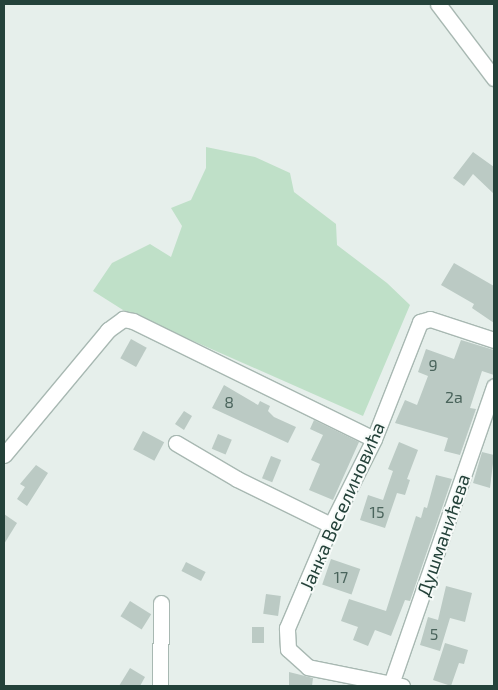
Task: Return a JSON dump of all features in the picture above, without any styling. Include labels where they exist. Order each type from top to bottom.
[{"type":"street","points":[[446,7],[494,78]]},
{"type":"street","points":[[4,455],[108,330],[123,319],[133,321],[374,439]]},
{"type":"street","name":"Јанка Веселиновића","points":[[397,685],[308,667],[288,649],[288,628],[331,525],[374,439],[420,322],[430,319],[494,340]]},
{"type":"street","name":"Душманићева","points":[[397,685],[494,386]]},
{"type":"street","points":[[176,443],[237,479],[331,525]]},
{"type":"street","points":[[160,603],[160,686]]},
{"type":"green space","points":[[206,147],[255,157],[290,173],[294,192],[336,224],[337,245],[387,283],[410,305],[363,416],[123,310],[93,291],[112,263],[150,244],[171,257],[182,226],[171,208],[191,200],[206,168]]},
{"type":"building","points":[[473,152],[494,167],[494,194],[473,174],[464,186],[453,178]]},
{"type":"building","points":[[454,263],[494,286],[494,323],[472,308],[474,304],[441,285]]},
{"type":"building","points":[[131,339],[147,348],[136,367],[120,358]]},
{"type":"building","points":[[461,340],[494,350],[494,375],[482,371],[470,408],[476,409],[460,455],[444,451],[448,438],[395,423],[405,400],[417,405],[428,376],[418,372],[426,349],[454,359]]},
{"type":"building","points":[[224,385],[258,405],[260,401],[270,406],[268,411],[274,417],[296,427],[288,443],[212,408]]},
{"type":"building","points":[[184,411],[192,416],[184,430],[175,424]]},
{"type":"building","points":[[314,420],[359,442],[333,500],[309,490],[320,464],[311,460],[323,435],[310,429]]},
{"type":"building","points":[[143,431],[164,442],[154,461],[133,450]]},
{"type":"building","points":[[218,434],[232,440],[226,455],[212,449]]},
{"type":"building","points":[[399,442],[418,450],[407,479],[410,480],[405,495],[397,493],[385,528],[360,520],[368,495],[383,500],[393,471],[388,469]]},
{"type":"building","points":[[482,452],[494,455],[490,488],[473,483]]},
{"type":"building","points":[[271,456],[281,460],[272,482],[262,478]]},
{"type":"building","points":[[36,465],[48,473],[27,506],[17,499],[25,487],[20,484]]},
{"type":"building","points":[[436,475],[452,479],[410,601],[405,600],[391,636],[375,630],[368,646],[353,640],[358,627],[341,621],[349,599],[386,611],[416,516],[421,518],[424,507],[427,508]]},
{"type":"building","points":[[4,514],[17,523],[4,544]]},
{"type":"building","points":[[331,559],[360,569],[352,595],[322,585]]},
{"type":"building","points":[[186,562],[206,572],[201,581],[181,571]]},
{"type":"building","points":[[446,586],[472,593],[465,622],[450,618],[440,651],[420,645],[428,617],[438,620]]},
{"type":"building","points":[[266,594],[281,596],[278,616],[263,614]]},
{"type":"building","points":[[130,601],[151,614],[142,630],[120,616]]},
{"type":"building","points":[[252,627],[264,627],[264,643],[252,643]]},
{"type":"building","points":[[445,643],[468,650],[464,664],[459,663],[451,686],[433,680]]},
{"type":"building","points":[[130,668],[145,677],[140,686],[119,686]]},
{"type":"building","points":[[289,672],[313,678],[312,686],[289,686]]}]
